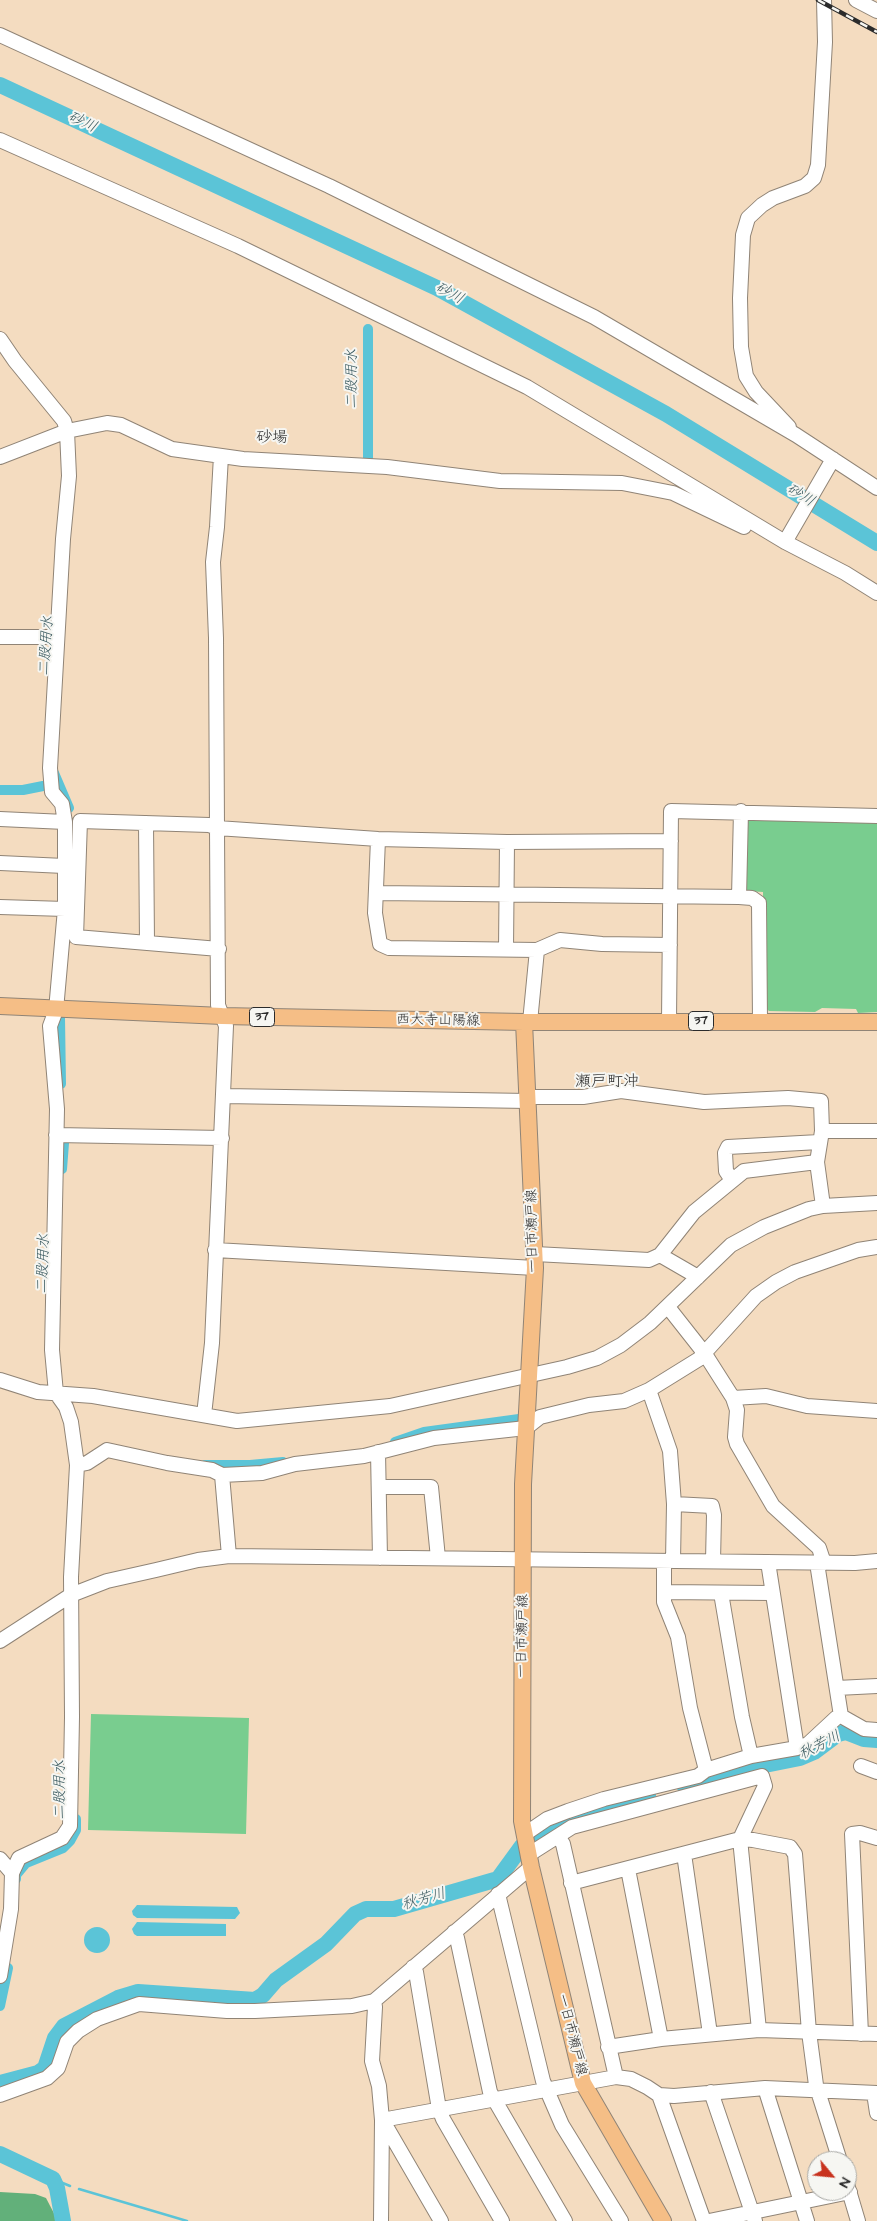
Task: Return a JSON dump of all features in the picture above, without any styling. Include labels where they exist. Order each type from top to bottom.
[{"type":"main road","name":"西大寺山陽線","points":[[0,1006],[222,1016],[527,1022],[877,1022]]},
{"type":"main road","name":"一日市瀬戸線","points":[[527,1022],[528,1099],[535,1261],[523,1484],[522,1821],[583,2083],[663,2221]]},
{"type":"street","points":[[796,435],[756,392],[746,376],[741,347],[742,242],[748,218],[762,205],[773,198],[806,186],[814,178],[818,165],[821,128],[825,42],[824,0]]},
{"type":"street","points":[[856,0],[877,11]]},
{"type":"street","points":[[0,35],[329,186],[517,278],[636,340],[796,435],[877,488]]},
{"type":"street","points":[[0,140],[238,246],[527,386],[784,542],[845,573],[877,592]]},
{"type":"street","points":[[0,339],[15,361],[64,420],[67,431],[69,476],[63,540],[50,768],[52,792],[62,804],[65,822],[65,909],[56,1010],[50,1026],[57,1109],[52,1350],[56,1393],[66,1407],[71,1422],[77,1465],[71,1595],[72,1717],[70,1826],[62,1838],[19,1858],[12,1873],[11,1909],[0,1976]]},
{"type":"street","points":[[0,458],[67,431],[107,423],[121,424],[172,449],[221,456],[387,468],[500,481],[622,483],[673,493],[751,530],[784,542]]},
{"type":"street","points":[[204,1415],[212,1343],[226,1026],[218,1005],[216,638],[213,562],[221,456]]},
{"type":"street","points":[[784,542],[833,459]]},
{"type":"street","points":[[0,636],[57,637]]},
{"type":"street","points":[[669,1021],[671,810],[877,816]]},
{"type":"street","points":[[739,897],[741,811]]},
{"type":"street","points":[[0,819],[65,822]]},
{"type":"street","points":[[219,949],[76,937],[80,821],[209,825],[217,828],[378,839],[507,842],[671,841]]},
{"type":"street","points":[[146,823],[147,943]]},
{"type":"street","points":[[378,839],[375,913],[380,944],[389,948],[537,950],[560,940],[602,944],[670,944]]},
{"type":"street","points":[[506,949],[507,842]]},
{"type":"street","points":[[0,863],[64,866]]},
{"type":"street","points":[[376,893],[752,898],[758,903],[760,1021]]},
{"type":"street","points":[[0,906],[65,909]]},
{"type":"street","points":[[527,1022],[537,950]]},
{"type":"street","points":[[224,1096],[528,1099],[583,1097],[621,1091],[704,1102],[788,1098],[821,1101],[817,1162],[824,1206]]},
{"type":"street","points":[[732,1180],[726,1171],[725,1153],[728,1147],[877,1131]]},
{"type":"street","points":[[56,1134],[222,1138]]},
{"type":"street","points":[[215,1250],[535,1261],[649,1260],[660,1254],[694,1212],[744,1172],[753,1169],[817,1162]]},
{"type":"street","points":[[0,1380],[38,1392],[93,1396],[237,1421],[390,1406],[529,1376],[597,1358],[622,1345],[668,1307],[731,1245],[793,1214],[824,1206],[877,1203]]},
{"type":"street","points":[[77,1465],[87,1462],[107,1450],[167,1463],[212,1470],[222,1475],[262,1473],[296,1464],[378,1452],[434,1438],[526,1428],[540,1417],[589,1405],[624,1401],[650,1390],[705,1354],[756,1296],[776,1282],[795,1272],[858,1250],[877,1247]]},
{"type":"street","points":[[660,1254],[698,1277]]},
{"type":"street","points":[[668,1307],[705,1354],[733,1398],[738,1410],[735,1438],[737,1444],[773,1506],[819,1548],[841,1716]]},
{"type":"street","points":[[650,1390],[670,1451],[674,1504],[664,1602],[678,1637],[690,1708],[706,1770]]},
{"type":"street","points":[[733,1398],[766,1396],[807,1406],[877,1411]]},
{"type":"street","points":[[378,1452],[380,1558]]},
{"type":"street","points":[[222,1475],[228,1556]]},
{"type":"street","points":[[379,1487],[431,1487],[438,1558]]},
{"type":"street","points":[[674,1504],[712,1506],[714,1515],[713,1561]]},
{"type":"street","points":[[0,1642],[71,1595],[107,1582],[198,1560],[228,1556],[820,1563],[856,1563],[877,1560]]},
{"type":"street","points":[[768,1562],[771,1593],[797,1748]]},
{"type":"street","points":[[664,1592],[771,1593]]},
{"type":"street","points":[[721,1594],[742,1717],[751,1756]]},
{"type":"street","points":[[837,1688],[877,1686]]},
{"type":"street","points":[[0,2095],[48,2078],[58,2068],[67,2042],[78,2030],[97,2019],[139,2004],[227,2011],[255,2011],[352,2006],[374,2002],[498,1894],[547,1819],[604,1799],[698,1776],[706,1770],[751,1756],[797,1748],[808,1744],[836,1718],[841,1716]]},
{"type":"street","points":[[841,1716],[864,1729],[877,1730]]},
{"type":"street","points":[[861,1766],[877,1772]]},
{"type":"street","points":[[527,1849],[558,1836],[572,1827],[762,1776],[765,1786],[740,1840],[759,2030]]},
{"type":"street","points":[[861,2034],[852,1834],[860,1833],[877,1838]]},
{"type":"street","points":[[558,1836],[563,1844],[616,2078]]},
{"type":"street","points":[[571,1883],[740,1840],[753,1840],[790,1847],[795,1854],[809,2032],[818,2091],[837,2151]]},
{"type":"street","points":[[684,1854],[710,2034]]},
{"type":"street","points":[[0,1859],[12,1873]]},
{"type":"street","points":[[628,1869],[661,2039]]},
{"type":"street","points":[[498,1894],[543,2081],[562,2125],[621,2221]]},
{"type":"street","points":[[454,1932],[457,1938],[490,2092],[565,2221]]},
{"type":"street","points":[[413,1967],[416,1972],[439,2110],[502,2221]]},
{"type":"street","points":[[374,2002],[372,2061],[378,2086],[382,2120],[381,2221]]},
{"type":"street","points":[[608,2047],[661,2039],[759,2030],[877,2034]]},
{"type":"street","points":[[382,2120],[616,2078],[631,2079],[647,2086],[659,2095],[674,2096],[765,2088],[875,2093],[877,2113]]},
{"type":"street","points":[[765,2088],[807,2221]]},
{"type":"street","points":[[711,2092],[753,2216]]},
{"type":"street","points":[[659,2095],[704,2221]]},
{"type":"street","points":[[382,2120],[441,2221]]},
{"type":"street","points":[[709,2221],[753,2216],[807,2200]]},
{"type":"street","points":[[852,2201],[858,2221]]},
{"type":"green space","points":[[748,818],[877,823],[877,1012],[858,1013],[856,1009],[822,1008],[815,1012],[769,1011],[764,1006],[763,892],[747,891],[744,888]]},
{"type":"green space","points":[[91,1714],[249,1718],[246,1834],[88,1830]]},
{"type":"green space","points":[[0,2192],[35,2194],[46,2198],[58,2221],[0,2221]]},
{"type":"water","points":[[137,1905],[237,1907],[240,1913],[235,1919],[137,1918],[133,1915],[132,1911]]},
{"type":"water","points":[[137,1922],[226,1924],[226,1936],[137,1936],[132,1929]]},
{"type":"water","points":[[97,1927],[106,1931],[110,1940],[106,1949],[97,1953],[88,1949],[84,1940],[88,1931]]},
{"type":"waterway","name":"砂川","points":[[0,85],[437,288],[666,414],[877,543]]},
{"type":"waterway","name":"二股用水","points":[[368,329],[368,458]]},
{"type":"waterway","name":"二股用水","points":[[54,773],[69,808]]},
{"type":"waterway","points":[[0,790],[23,790],[43,786]]},
{"type":"waterway","name":"二股用水","points":[[60,1018],[61,1084]]},
{"type":"waterway","name":"二股用水","points":[[62,1169],[64,1143]]},
{"type":"waterway","points":[[395,1442],[424,1432],[519,1419]]},
{"type":"waterway","points":[[205,1465],[250,1465],[283,1462]]},
{"type":"waterway","name":"秋芳川","points":[[684,1785],[800,1758],[814,1752],[838,1734],[846,1732],[864,1739],[877,1740]]},
{"type":"waterway","name":"秋芳川","points":[[0,2083],[38,2073],[45,2068],[55,2038],[64,2026],[118,1998],[138,1992],[255,2000],[263,1995],[276,1980],[326,1944],[355,1914],[366,1909],[394,1909],[498,1879],[522,1846],[564,1820],[648,1795]]},
{"type":"waterway","name":"二股用水","points":[[16,1879],[16,1875],[26,1863],[63,1848],[70,1841],[76,1830],[76,1819]]},
{"type":"waterway","name":"二股用水","points":[[0,2006],[8,1968]]},
{"type":"waterway","points":[[0,2154],[53,2179],[57,2188],[63,2221]]},
{"type":"waterway","points":[[53,2179],[70,2186]]},
{"type":"waterway","points":[[79,2189],[187,2221]]},
{"type":"railway","points":[[818,0],[877,32]]},
{"type":"district","name":"砂場","points":[[272,439]]},
{"type":"district","name":"瀬戸町沖","points":[[607,1083]]}]
